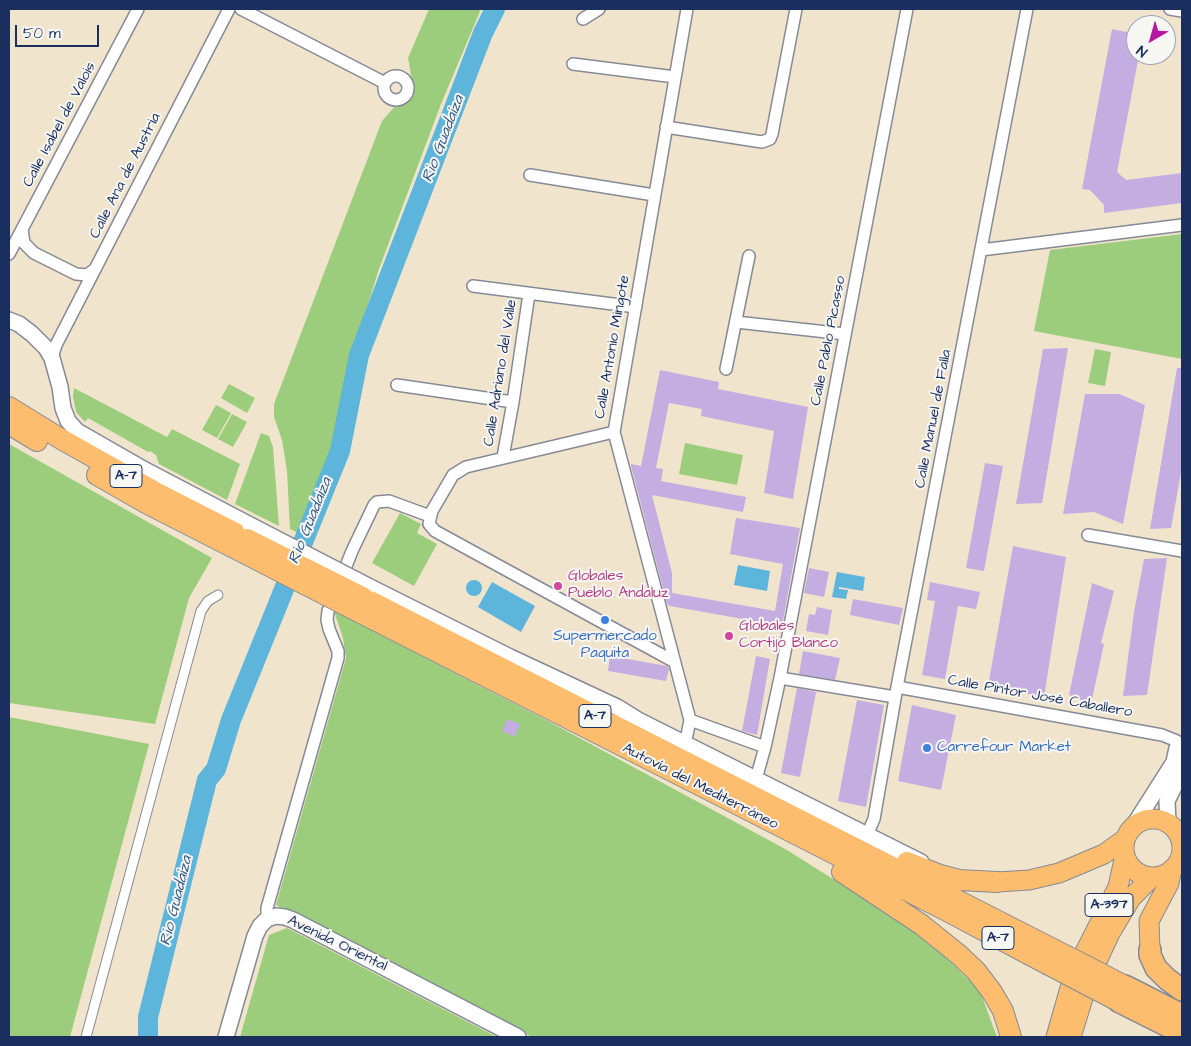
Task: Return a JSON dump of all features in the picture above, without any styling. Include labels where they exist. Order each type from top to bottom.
[{"type":"highway","name":"Autovía del Mediterráneo","points":[[9,407],[61,439],[157,493],[827,834],[1121,994],[1182,1033]]},
{"type":"highway","name":"Autovía del Mediterráneo","points":[[9,424],[146,503],[247,539]]},
{"type":"highway","name":"Autovía del Mediterráneo","points":[[364,598],[764,819],[949,912],[1050,956]]},
{"type":"highway","points":[[764,819],[789,841],[854,879],[922,925],[958,954],[976,971],[992,992],[1003,1011],[1011,1037]]},
{"type":"highway","points":[[827,834],[860,842],[940,875],[959,880],[997,882]]},
{"type":"highway","points":[[1150,950],[1150,955],[1156,968],[1182,990]]},
{"type":"highway","name":"Autovía del Mediterráneo","points":[[1121,994],[1182,1015]]},
{"type":"main road","points":[[997,882],[1029,880],[1059,873],[1104,854],[1128,841],[1139,823],[1154,819],[1168,824],[1177,832],[1182,843],[1176,868],[1149,921],[1150,950]]},
{"type":"main road","points":[[1128,841],[1129,864],[1143,875],[1152,877],[1166,874],[1176,868]]},
{"type":"main road","name":"A-397","points":[[1128,841],[1118,887],[1092,956],[1110,934],[1131,898],[1152,877]]},
{"type":"main road","points":[[1056,1037],[1077,991],[1072,1037]]},
{"type":"street","name":"Calle Isabel de Valois","points":[[9,254],[138,9]]},
{"type":"street","name":"Calle Ana de Austria","points":[[52,358],[56,345],[229,9]]},
{"type":"street","points":[[241,9],[385,83]]},
{"type":"street","points":[[583,19],[599,9]]},
{"type":"street","name":"Calle Antonio Mingote","points":[[687,9],[614,432],[690,720]]},
{"type":"street","points":[[666,127],[762,142],[770,139],[796,9]]},
{"type":"street","name":"Calle Pablo Picasso","points":[[754,779],[758,772],[765,747],[780,678],[907,9]]},
{"type":"street","name":"Calle Manuel de Falla","points":[[867,835],[874,819],[896,692],[1027,9]]},
{"type":"street","points":[[1170,9],[1182,11]]},
{"type":"street","points":[[574,64],[675,76]]},
{"type":"street","points":[[530,175],[654,195]]},
{"type":"street","points":[[981,250],[1182,225]]},
{"type":"street","points":[[22,229],[24,243],[34,253],[76,274],[87,275],[95,269]]},
{"type":"street","points":[[726,368],[749,256]]},
{"type":"street","points":[[473,286],[636,307]]},
{"type":"street","name":"Calle Adriano del Valle","points":[[503,457],[529,294]]},
{"type":"street","points":[[9,320],[19,324],[46,348],[52,358],[60,387],[63,408],[68,421],[77,431],[145,470],[247,539],[364,598],[510,656],[617,707],[638,720],[915,860],[997,882]]},
{"type":"street","points":[[736,322],[846,334]]},
{"type":"street","points":[[397,386],[513,402]]},
{"type":"street","points":[[614,432],[466,467],[453,475],[430,516],[430,524],[435,531],[673,661]]},
{"type":"street","points":[[267,919],[267,908],[338,658],[338,651],[327,620],[328,611],[348,560],[377,502],[389,500],[430,516]]},
{"type":"street","points":[[1088,534],[1182,551]]},
{"type":"street","points":[[86,1037],[201,610],[208,600],[218,595]]},
{"type":"street","name":"Calle Pintor José Caballero","points":[[780,678],[896,692],[1162,735],[1179,744]]},
{"type":"street","points":[[683,743],[690,720],[765,747]]},
{"type":"street","points":[[1128,841],[1174,762],[1179,744]]},
{"type":"street","points":[[1168,824],[1167,801],[1182,770]]},
{"type":"street","name":"Avenida Oriental","points":[[226,1037],[255,936],[260,926],[267,919],[276,916],[293,920],[518,1037]]},
{"type":"street","points":[[1150,950],[1166,971],[1182,983]]},
{"type":"green space","points":[[429,9],[481,9],[441,104],[379,269],[356,343],[345,408],[330,462],[300,534],[290,529],[287,471],[282,440],[274,417],[274,404],[382,121],[395,106],[409,101],[414,91],[408,58]]},
{"type":"green space","points":[[1182,234],[1182,359],[1034,331],[1050,250]]},
{"type":"green space","points":[[1095,349],[1111,352],[1105,386],[1088,383]]},
{"type":"green space","points":[[229,384],[255,398],[247,413],[221,398]]},
{"type":"green space","points":[[74,388],[167,437],[172,429],[240,464],[227,500],[159,464],[156,455],[150,451],[148,452],[88,418],[85,422],[76,412],[73,396]]},
{"type":"green space","points":[[216,405],[231,413],[217,438],[202,430]]},
{"type":"green space","points":[[232,414],[247,422],[233,447],[218,439]]},
{"type":"green space","points":[[261,433],[269,436],[273,447],[279,526],[235,504]]},
{"type":"green space","points":[[685,443],[743,455],[737,485],[679,474]]},
{"type":"green space","points":[[9,444],[212,558],[189,598],[155,724],[9,703]]},
{"type":"green space","points":[[400,513],[421,524],[417,533],[437,544],[414,586],[372,563]]},
{"type":"green space","points":[[334,611],[548,721],[787,850],[925,937],[980,991],[997,1037],[532,1037],[276,905],[346,658],[343,638]]},
{"type":"green space","points":[[9,717],[149,744],[70,1037],[9,1037]]},
{"type":"green space","points":[[287,928],[497,1037],[240,1037],[269,935]]},
{"type":"water","points":[[738,565],[770,571],[767,591],[734,585]]},
{"type":"water","points":[[837,572],[865,577],[863,591],[839,587],[839,589],[848,590],[846,599],[832,597]]},
{"type":"water","points":[[474,580],[482,588],[474,596],[466,588]]},
{"type":"water","points":[[492,582],[535,606],[521,632],[478,607]]},
{"type":"building","points":[[1112,29],[1126,32],[1126,65],[1137,65],[1117,172],[1126,180],[1182,173],[1182,203],[1104,213],[1104,205],[1090,190],[1082,189]]},
{"type":"building","points":[[1068,348],[1042,503],[1016,504],[1043,349]]},
{"type":"building","points":[[1177,368],[1182,368],[1182,467],[1171,528],[1150,529]]},
{"type":"building","points":[[660,370],[719,382],[718,389],[808,407],[793,499],[764,493],[774,431],[701,416],[702,409],[669,403],[656,468],[663,469],[661,481],[746,497],[743,512],[652,495],[672,573],[672,593],[775,611],[783,564],[730,554],[736,518],[800,528],[782,626],[667,604],[631,466],[631,464],[641,466]]},
{"type":"building","points":[[1085,394],[1119,394],[1145,405],[1123,524],[1094,512],[1063,514]]},
{"type":"building","points":[[985,463],[1003,466],[984,571],[966,568]]},
{"type":"building","points":[[1013,546],[1066,557],[1044,697],[988,686]]},
{"type":"building","points":[[1167,558],[1147,695],[1123,696],[1134,612],[1144,559]]},
{"type":"building","points":[[809,568],[829,572],[824,597],[804,593]]},
{"type":"building","points":[[930,582],[980,592],[976,609],[958,606],[945,679],[922,675],[935,601],[927,600]]},
{"type":"building","points":[[1092,583],[1114,591],[1101,643],[1104,644],[1091,704],[1069,695]]},
{"type":"building","points":[[853,599],[903,608],[899,625],[850,615]]},
{"type":"building","points":[[817,607],[832,610],[828,635],[806,631],[809,614],[815,615]]},
{"type":"building","points":[[803,651],[840,658],[835,680],[799,674]]},
{"type":"building","points":[[610,656],[667,666],[669,669],[666,681],[608,671]]},
{"type":"building","points":[[756,656],[770,659],[757,735],[742,731]]},
{"type":"building","points":[[797,688],[816,692],[800,777],[781,773]]},
{"type":"building","points":[[857,700],[884,705],[866,807],[838,801]]},
{"type":"building","name":"Carrefour Market","points":[[912,705],[956,715],[941,790],[898,781]]},
{"type":"building","points":[[507,719],[520,724],[515,737],[502,731]]},
{"type":"waterway","name":"Rio Guadaiza","points":[[148,1037],[148,1017],[207,780],[216,769],[231,720],[340,451],[359,355],[483,33],[495,9]]},
{"type":"place","name":"Globales Pueblo Andaluz","points":[[558,586]]},
{"type":"place","name":"Supermercado Paquita","points":[[605,620]]},
{"type":"place","name":"Globales Cortijo Blanco","points":[[729,636]]},
{"type":"place","name":"Carrefour Market","points":[[927,748]]}]
